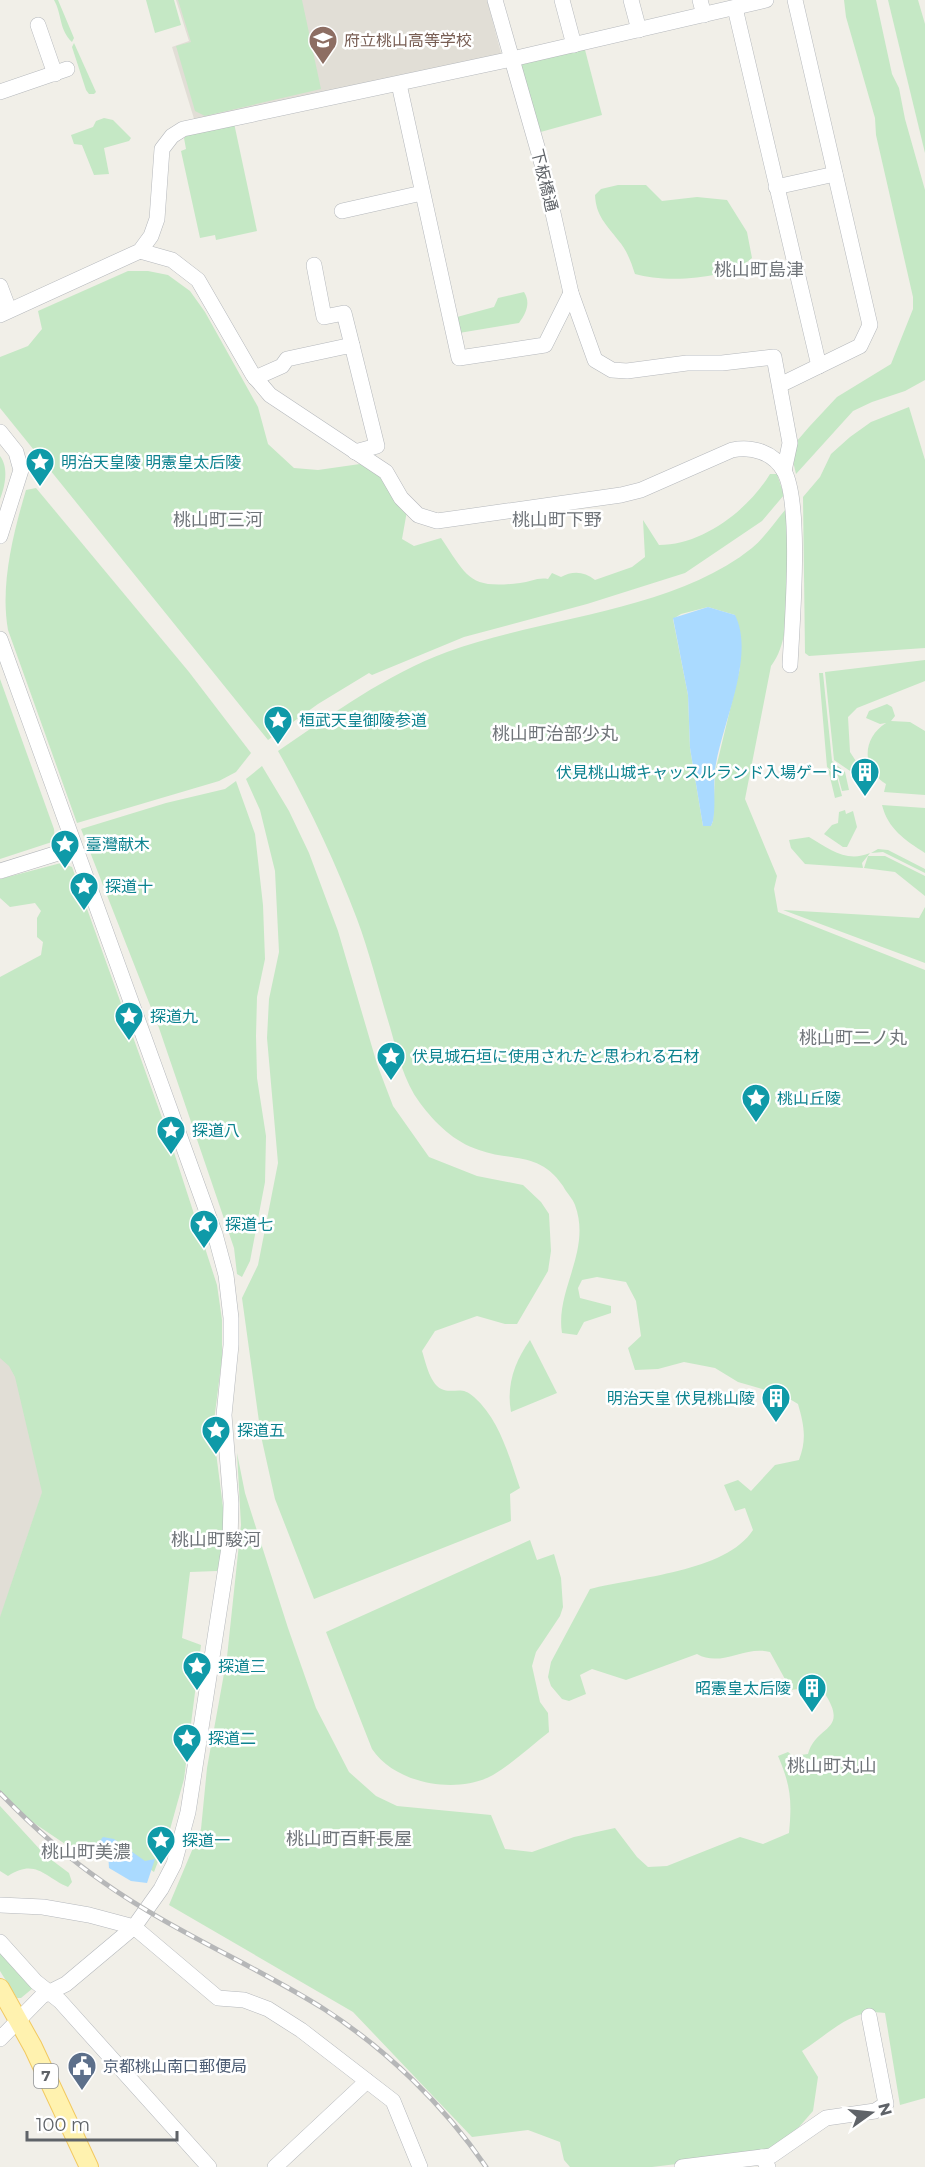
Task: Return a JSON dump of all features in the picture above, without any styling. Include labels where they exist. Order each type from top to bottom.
[{"type":"main road","name":"7","points":[[0,1988],[18,2019],[89,2167]]},
{"type":"street","name":"下板橋通","points":[[495,0],[542,164],[571,293],[595,360],[612,370],[627,371],[687,363],[722,363],[774,357],[780,385]]},
{"type":"street","points":[[562,0],[574,45]]},
{"type":"street","points":[[631,0],[639,30]]},
{"type":"street","points":[[0,286],[5,313],[140,251],[151,236],[157,219],[160,154],[165,144],[176,132],[639,30],[702,7],[735,8],[766,0]]},
{"type":"street","points":[[784,471],[790,443],[780,385],[860,346],[870,325],[795,0]]},
{"type":"street","points":[[735,8],[819,366]]},
{"type":"street","points":[[0,92],[61,72],[38,25]]},
{"type":"street","points":[[399,84],[459,358],[545,345],[571,293]]},
{"type":"street","points":[[776,187],[835,174]]},
{"type":"street","points":[[342,211],[423,193]]},
{"type":"street","points":[[140,251],[172,260],[198,280],[255,378],[270,394],[386,472],[401,498],[418,515],[437,521],[621,495],[641,490],[740,448],[762,451],[774,459],[784,471],[789,486],[793,519],[790,665]]},
{"type":"street","points":[[314,265],[324,317],[344,313],[376,446],[355,452]]},
{"type":"street","points":[[255,378],[282,366],[287,359],[352,345]]},
{"type":"street","points":[[0,432],[14,448],[20,462],[21,473],[0,536]]},
{"type":"street","points":[[0,639],[215,1234],[226,1275],[231,1318],[231,1346],[224,1415],[231,1503],[230,1541],[190,1802],[182,1840],[174,1864],[161,1889],[134,1927],[66,1984],[42,1996],[0,2039]]},
{"type":"street","points":[[0,870],[74,848]]},
{"type":"street","points":[[0,1905],[54,1909],[134,1927],[218,1998],[244,2000],[268,2009],[301,2030],[393,2102],[420,2167]]},
{"type":"street","points":[[0,1942],[49,1993],[60,2001],[209,2167]]},
{"type":"street","points":[[682,2167],[765,2162],[826,2118],[869,2112],[886,2104],[869,2016]]},
{"type":"street","points":[[275,2167],[367,2082]]},
{"type":"shaded area","name":"府立桃山高等学校","points":[[176,0],[487,0],[502,57],[195,122],[172,47],[189,41]]},
{"type":"shaded area","points":[[0,1354],[10,1364],[16,1375],[43,1490],[0,1619]]},
{"type":"green space","points":[[54,0],[58,0],[74,38],[72,42],[65,32]]},
{"type":"green space","points":[[146,0],[174,0],[181,25],[155,33]]},
{"type":"green space","points":[[178,0],[302,0],[321,89],[205,116],[195,111],[176,46],[191,42]]},
{"type":"green space","points":[[844,0],[876,0],[892,74],[899,88],[905,119],[925,190],[925,380],[905,391],[853,411],[796,474],[792,457],[797,441],[837,397],[891,364],[913,309],[913,297],[876,135],[875,118],[846,17]]},
{"type":"green space","points":[[888,0],[918,0],[925,24],[925,153]]},
{"type":"green space","points":[[74,43],[96,92],[94,94],[89,94],[86,90],[72,47]]},
{"type":"green space","points":[[584,46],[602,115],[537,133],[518,64]]},
{"type":"green space","points":[[104,118],[113,120],[131,138],[129,141],[104,148],[109,174],[94,175],[82,145],[74,144],[71,135],[93,127],[96,121]]},
{"type":"green space","points":[[234,123],[257,231],[216,240],[215,235],[200,238],[181,151],[186,149],[184,138],[190,133]]},
{"type":"green space","points":[[618,185],[646,185],[662,201],[697,197],[727,200],[747,232],[752,258],[728,271],[696,278],[663,278],[635,274],[626,252],[597,209],[595,195],[601,189]]},
{"type":"green space","points":[[128,271],[148,271],[168,275],[190,291],[205,312],[258,407],[268,444],[294,468],[318,470],[360,464],[378,475],[407,511],[402,539],[414,546],[441,538],[464,571],[480,582],[520,583],[548,579],[552,573],[561,577],[574,573],[582,574],[595,580],[632,567],[645,557],[643,520],[659,545],[676,543],[692,539],[723,523],[750,500],[770,474],[777,474],[784,495],[762,521],[685,573],[587,604],[464,637],[372,675],[369,673],[318,704],[268,740],[0,408],[0,357],[28,346],[42,329],[38,311]]},
{"type":"green space","points":[[524,292],[527,308],[519,323],[459,333],[457,317],[494,307],[498,298]]},
{"type":"green space","points":[[909,407],[925,460],[925,648],[809,656],[805,653],[803,497],[820,477],[831,454],[850,437],[871,422]]},
{"type":"green space","points":[[0,456],[5,471],[5,483],[0,499]]},
{"type":"green space","points":[[36,488],[189,672],[251,753],[236,772],[219,781],[77,823],[8,630],[6,595],[12,542],[26,490]]},
{"type":"green space","points":[[785,510],[788,525],[789,578],[787,618],[779,653],[771,666],[745,799],[777,876],[774,889],[778,912],[925,970],[925,2098],[900,2105],[885,2013],[861,2014],[840,2024],[802,2051],[818,2077],[813,2111],[799,2127],[768,2153],[652,2167],[570,2167],[564,2160],[560,2142],[528,2130],[472,2137],[353,2012],[169,1905],[201,1829],[207,1768],[227,1657],[241,1525],[237,1453],[245,1493],[316,1708],[349,1772],[376,1796],[397,1806],[491,1815],[505,1849],[532,1852],[574,1837],[615,1828],[637,1857],[648,1867],[667,1866],[740,1837],[763,1844],[789,1833],[790,1794],[778,1756],[788,1752],[793,1756],[808,1754],[812,1744],[833,1721],[834,1714],[831,1704],[823,1691],[804,1688],[791,1690],[770,1652],[751,1651],[715,1659],[697,1654],[626,1680],[592,1669],[580,1675],[586,1694],[569,1701],[562,1699],[551,1686],[548,1677],[551,1662],[590,1589],[679,1571],[723,1555],[740,1544],[753,1530],[745,1508],[735,1511],[724,1485],[738,1480],[751,1491],[775,1465],[799,1460],[804,1439],[802,1419],[798,1404],[783,1395],[738,1382],[715,1368],[684,1362],[658,1369],[635,1370],[628,1348],[641,1336],[636,1301],[626,1282],[597,1277],[582,1280],[578,1288],[580,1298],[611,1306],[611,1313],[584,1322],[577,1335],[562,1333],[563,1301],[577,1254],[579,1238],[579,1222],[574,1203],[554,1175],[544,1167],[524,1159],[491,1154],[470,1147],[453,1137],[432,1118],[414,1095],[402,1067],[349,897],[300,791],[278,751],[339,709],[424,661],[484,640],[645,600],[684,586],[720,569],[752,548]],"holes":[[[708,607],[735,615],[740,668],[715,772],[713,821],[711,826],[703,826],[690,748],[688,695],[673,619],[681,614]]]},
{"type":"green space","points":[[925,660],[925,681],[857,708],[848,717],[850,752],[867,778],[856,780],[853,773],[834,760],[825,672]]},
{"type":"green space","points":[[819,673],[823,673],[832,761],[845,772],[849,790],[842,791],[838,776],[827,767]]},
{"type":"green space","points":[[0,679],[54,829],[55,841],[0,859]]},
{"type":"green space","points":[[887,704],[892,707],[895,716],[891,721],[910,722],[925,731],[925,795],[884,792],[886,784],[872,770],[868,754],[869,745],[878,729],[886,723],[880,724],[866,718],[869,711]]},
{"type":"green space","points":[[262,766],[289,811],[309,853],[338,931],[377,1064],[393,1106],[429,1157],[477,1176],[523,1185],[541,1202],[549,1214],[551,1251],[548,1271],[517,1324],[505,1324],[477,1316],[435,1331],[422,1351],[429,1374],[435,1384],[444,1390],[470,1394],[483,1406],[497,1428],[520,1488],[510,1494],[511,1521],[314,1599],[275,1499],[261,1436],[242,1298],[258,1265],[278,1163],[267,1038],[269,999],[279,952],[275,871],[260,810],[246,779]]},
{"type":"green space","points":[[828,769],[837,777],[842,796],[835,798]]},
{"type":"green space","points":[[236,781],[255,834],[263,905],[265,959],[257,997],[256,1036],[257,1078],[266,1136],[265,1182],[250,1261],[242,1277],[237,1274],[234,1248],[159,1028],[81,829],[166,803],[225,789]]},
{"type":"green space","points":[[882,805],[925,808],[925,853],[893,827]]},
{"type":"green space","points":[[845,810],[846,814],[853,811],[857,827],[847,847],[843,847],[824,834],[832,825],[838,823],[839,812]]},
{"type":"green space","points":[[809,837],[838,853],[861,856],[870,853],[862,863],[863,868],[805,864],[791,848],[789,840]]},
{"type":"green space","points":[[878,849],[888,850],[925,869],[925,873],[883,852],[871,853]]},
{"type":"green space","points":[[868,856],[885,856],[925,876],[925,896],[895,872],[864,868]]},
{"type":"green space","points":[[61,863],[72,867],[170,1140],[217,1285],[222,1320],[222,1358],[213,1429],[224,1515],[222,1559],[217,1571],[190,1572],[182,1638],[201,1645],[184,1779],[169,1833],[154,1872],[136,1859],[89,1844],[71,1848],[25,1817],[0,1794],[0,1617],[42,1492],[15,1377],[9,1366],[0,1358],[0,977],[41,955],[43,942],[37,937],[37,918],[41,911],[35,903],[10,907],[0,898],[0,879]]},
{"type":"green space","points":[[925,907],[925,963],[783,910],[919,918]]},
{"type":"green space","points":[[530,1340],[557,1393],[511,1412],[510,1392],[513,1374]]},
{"type":"green space","points":[[530,1540],[537,1560],[554,1554],[561,1578],[563,1607],[560,1616],[536,1652],[532,1666],[540,1702],[548,1713],[549,1732],[515,1760],[493,1775],[478,1781],[445,1785],[428,1783],[396,1771],[382,1761],[372,1749],[326,1632]]},
{"type":"green space","points":[[0,1806],[45,1855],[69,1873],[72,1882],[68,1887],[33,1869],[18,1871],[8,1876],[0,1871]]},
{"type":"green space","points":[[0,1948],[33,1988],[21,1998],[17,1998],[0,1971]]},
{"type":"water","points":[[708,607],[735,615],[742,651],[735,691],[718,752],[713,821],[711,826],[703,826],[690,748],[688,695],[673,618]]},
{"type":"water","points":[[103,1837],[114,1839],[145,1861],[155,1859],[147,1883],[131,1881],[109,1868],[108,1853],[99,1842]]},
{"type":"railway","points":[[0,1793],[75,1862],[129,1900],[297,1993],[370,2042],[433,2100],[486,2167]]},
{"type":"place","name":"府立桃山高等学校","points":[[323,66]]},
{"type":"place","name":"明治天皇陵 明憲皇太后陵","points":[[40,488]]},
{"type":"place","name":"桓武天皇御陵参道","points":[[278,746]]},
{"type":"place","name":"伏見桃山城キャッスルランド入場ゲート","points":[[865,798]]},
{"type":"place","name":"臺灣献木","points":[[65,870]]},
{"type":"place","name":"探道十","points":[[84,912]]},
{"type":"place","name":"探道九","points":[[129,1042]]},
{"type":"place","name":"伏見城石垣に使用されたと思われる石材","points":[[391,1082]]},
{"type":"place","name":"桃山丘陵","points":[[756,1124]]},
{"type":"place","name":"探道八","points":[[171,1156]]},
{"type":"place","name":"探道七","points":[[204,1250]]},
{"type":"place","name":"明治天皇 伏見桃山陵","points":[[776,1424]]},
{"type":"place","name":"探道五","points":[[216,1456]]},
{"type":"place","name":"探道三","points":[[197,1692]]},
{"type":"place","name":"昭憲皇太后陵","points":[[812,1714]]},
{"type":"place","name":"探道二","points":[[187,1764]]},
{"type":"place","name":"探道一","points":[[161,1866]]},
{"type":"place","name":"京都桃山南口郵便局","points":[[82,2092]]},
{"type":"district","name":"桃山町島津","points":[[759,270]]},
{"type":"district","name":"桃山町三河","points":[[218,520]]},
{"type":"district","name":"桃山町下野","points":[[557,520]]},
{"type":"district","name":"桃山町治部少丸","points":[[555,734]]},
{"type":"district","name":"桃山町二ノ丸","points":[[853,1038]]},
{"type":"district","name":"桃山町駿河","points":[[216,1540]]},
{"type":"district","name":"桃山町丸山","points":[[832,1766]]},
{"type":"district","name":"桃山町百軒長屋","points":[[349,1839]]},
{"type":"district","name":"桃山町美濃","points":[[86,1852]]}]
